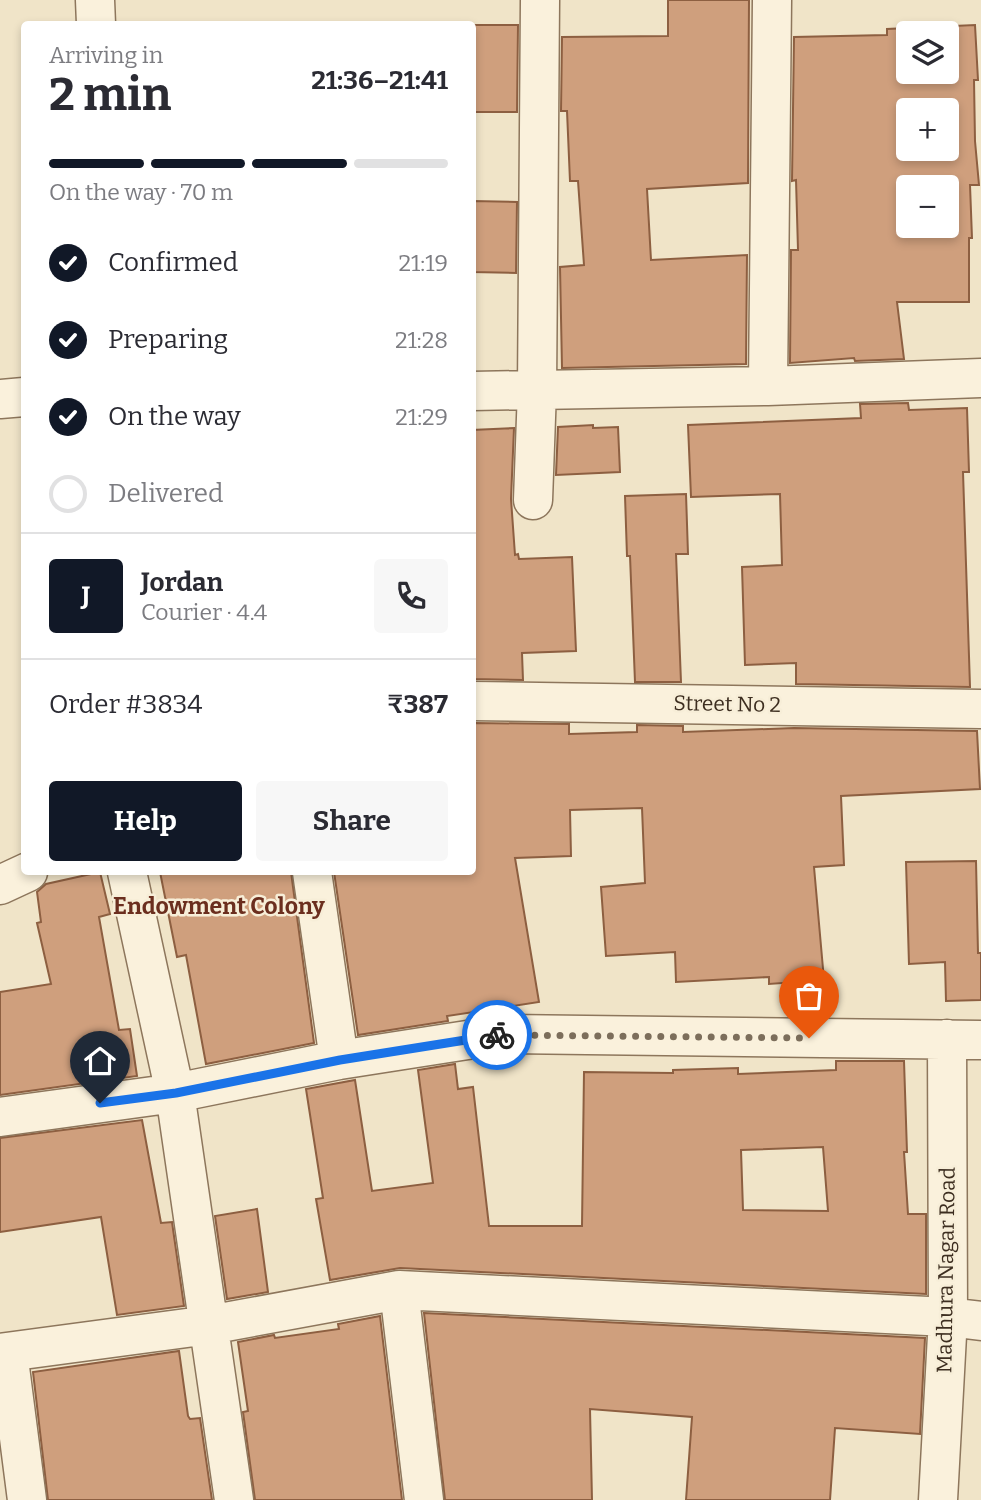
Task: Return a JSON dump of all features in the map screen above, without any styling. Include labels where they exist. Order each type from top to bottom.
[{"type":"street","points":[[95,0],[96,21]]},
{"type":"street","points":[[533,500],[537,390],[540,0]]},
{"type":"street","points":[[768,386],[772,0]]},
{"type":"street","points":[[476,391],[768,386],[981,378]]},
{"type":"street","points":[[0,399],[21,397]]},
{"type":"street","name":"Street No 2","points":[[476,701],[981,709]]},
{"type":"street","points":[[0,885],[22,875]]},
{"type":"street","points":[[128,875],[176,1093],[234,1500]]},
{"type":"street","points":[[312,875],[340,1060]]},
{"type":"street","points":[[0,1117],[176,1093],[340,1060],[506,1034],[964,1040]]},
{"type":"street","name":"Madhura Nagar Road","points":[[938,1500],[965,1319],[964,1040]]},
{"type":"street","points":[[399,1290],[424,1500]]},
{"type":"street","points":[[27,1500],[4,1352],[209,1325],[399,1290],[965,1319]]},
{"type":"building","points":[[668,0],[749,0],[748,183],[647,189],[651,260],[747,255],[746,364],[562,368],[560,267],[584,265],[578,181],[570,181],[567,111],[561,111],[562,37],[668,36]]},
{"type":"building","points":[[476,25],[518,25],[517,112],[476,112]]},
{"type":"building","points":[[975,25],[978,80],[974,80],[975,141],[979,185],[970,185],[972,238],[969,238],[969,302],[897,302],[904,359],[855,361],[854,358],[790,363],[791,250],[798,250],[796,180],[792,181],[794,37],[887,35],[887,29],[896,29],[896,84],[959,84],[959,26]]},
{"type":"building","points":[[476,201],[517,202],[516,273],[476,272]]},
{"type":"building","points":[[908,403],[909,410],[967,408],[969,472],[963,472],[970,687],[796,684],[796,663],[745,665],[742,567],[782,565],[780,494],[691,497],[688,425],[861,418],[860,404]]},
{"type":"building","points":[[593,425],[593,428],[618,427],[620,472],[556,475],[558,427]]},
{"type":"building","points":[[514,428],[511,499],[515,555],[518,554],[519,559],[572,557],[576,651],[522,653],[523,680],[476,679],[476,430]]},
{"type":"building","points":[[686,494],[688,554],[676,554],[681,682],[635,682],[625,496]]},
{"type":"building","points":[[476,723],[569,724],[569,734],[637,732],[637,725],[683,726],[683,732],[794,728],[977,731],[980,789],[841,796],[844,865],[814,867],[824,980],[769,984],[769,977],[676,982],[675,952],[606,956],[601,887],[645,883],[642,808],[570,810],[571,856],[515,858],[539,1002],[447,1016],[448,1021],[358,1035],[334,875],[476,875]]},
{"type":"building","points":[[976,861],[981,1000],[946,1001],[945,962],[909,964],[906,862]]},
{"type":"building","points":[[86,875],[101,875],[110,914],[99,917],[119,1030],[130,1029],[137,1076],[0,1095],[0,992],[51,984],[37,923],[41,922],[37,892],[46,884]]},
{"type":"building","points":[[161,875],[291,875],[314,1043],[206,1064],[186,955],[177,957]]},
{"type":"building","points":[[836,1061],[904,1061],[907,1152],[904,1152],[908,1214],[926,1214],[926,1294],[400,1268],[330,1280],[316,1199],[323,1198],[306,1089],[355,1080],[372,1191],[433,1183],[418,1070],[455,1064],[458,1089],[473,1087],[489,1226],[582,1226],[584,1072],[673,1073],[673,1070],[738,1068],[738,1074],[836,1070]],"holes":[[[823,1147],[828,1211],[743,1210],[741,1150]]]},
{"type":"building","points":[[142,1120],[161,1223],[172,1222],[184,1306],[117,1315],[101,1217],[0,1232],[0,1138]]},
{"type":"building","points":[[257,1209],[268,1292],[227,1299],[215,1216]]},
{"type":"building","points":[[424,1313],[925,1338],[920,1434],[835,1428],[830,1500],[686,1500],[692,1417],[590,1409],[592,1500],[445,1500]]},
{"type":"building","points":[[380,1316],[402,1500],[255,1500],[243,1412],[248,1411],[238,1342],[274,1335],[275,1338],[339,1329],[338,1324]]},
{"type":"building","points":[[179,1351],[188,1416],[190,1419],[200,1418],[212,1500],[48,1500],[33,1372]]},
{"type":"way so far","points":[[497,1035],[809,1038]]},
{"type":"district","name":"Endowment Colony","points":[[219,906]]},
{"type":"route","points":[[100,1103],[176,1093],[340,1060],[497,1035]]}]
